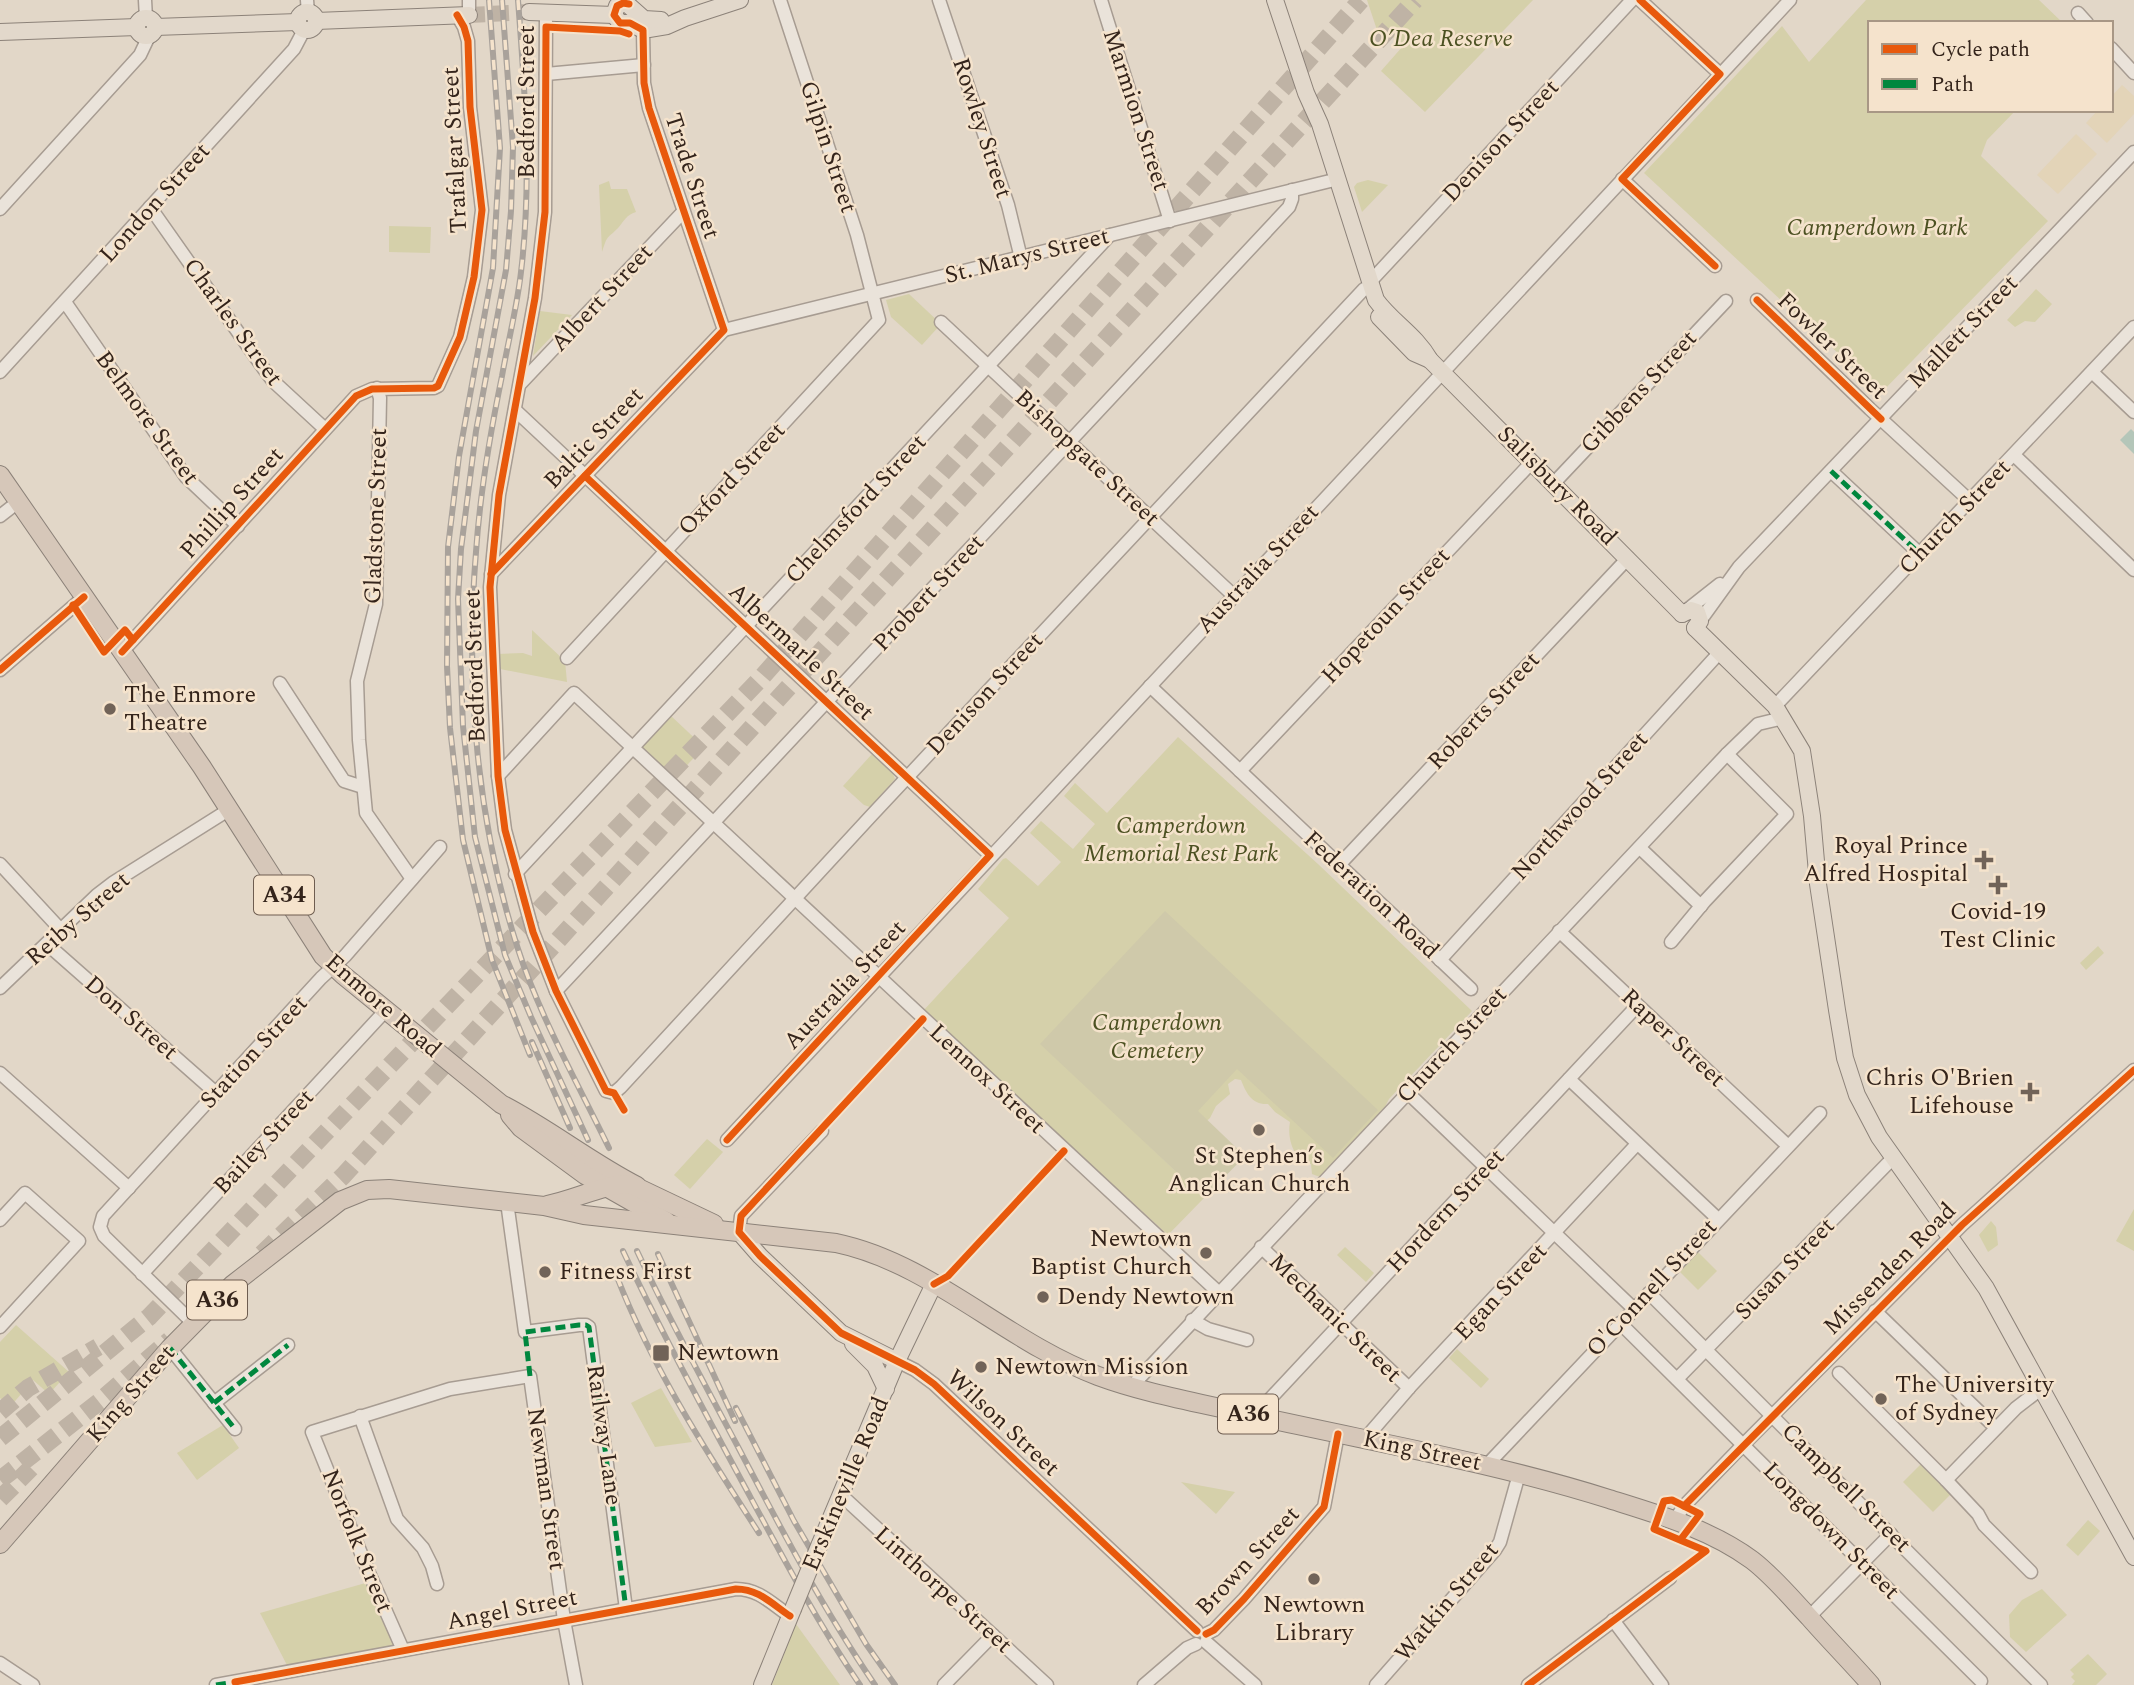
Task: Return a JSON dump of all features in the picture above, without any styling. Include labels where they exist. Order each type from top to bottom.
[{"type":"highway","name":"Enmore Road","points":[[0,475],[230,809],[323,956],[501,1104],[521,1128],[606,1189],[672,1224]]},
{"type":"highway","name":"Enmore Road","points":[[501,1104],[527,1118],[601,1168],[637,1186]]},
{"type":"highway","name":"King Street","points":[[544,1206],[569,1201],[620,1184],[637,1186],[681,1209],[735,1232]]},
{"type":"highway","name":"King Street","points":[[0,1544],[170,1348],[252,1268],[340,1200],[373,1189],[389,1189],[544,1206],[584,1215],[860,1248],[934,1284],[1051,1355],[1098,1376],[1131,1387],[1487,1465],[1579,1489],[1675,1520],[1752,1560],[1871,1685]]},
{"type":"main road","points":[[529,12],[614,15],[617,6],[623,3],[633,14],[667,26],[740,0]]},
{"type":"main road","name":"Salisbury Road","points":[[1275,0],[1306,93],[1320,124],[1366,286]]},
{"type":"main road","points":[[0,32],[465,10]]},
{"type":"main road","name":"Salisbury Road","points":[[1306,93],[1308,113],[1366,286],[1385,313],[1422,345],[1436,366],[1691,618],[1779,712],[1804,761],[1818,884],[1845,1058],[1857,1095],[1867,1117],[1893,1158],[1986,1288],[2134,1557]]},
{"type":"main road","name":"Wilson Street","points":[[735,1232],[841,1333],[897,1361]]},
{"type":"main road","name":"Erskineville Road","points":[[762,1685],[897,1361],[934,1284]]},
{"type":"main road","points":[[841,1333],[875,1366],[886,1389]]},
{"type":"street","points":[[0,209],[140,55],[147,27],[145,0]]},
{"type":"street","name":"Gilpin Street","points":[[780,0],[857,235],[872,295]]},
{"type":"street","name":"Rowley Street","points":[[939,0],[1008,205],[1021,258]]},
{"type":"street","name":"Marmion Street","points":[[1101,0],[1170,220]]},
{"type":"street","name":"Denison Street","points":[[606,1091],[614,1093],[621,1087],[1633,0]]},
{"type":"street","points":[[1640,0],[1720,74]]},
{"type":"street","name":"Australia Street","points":[[727,1140],[1150,686],[1436,366],[1622,179],[1790,0]]},
{"type":"street","name":"Trafalgar Street","points":[[377,388],[438,386],[460,337],[474,277],[482,210],[470,107],[465,10]]},
{"type":"street","name":"Bedford Street","points":[[546,13],[545,212],[535,298],[499,495],[491,574],[498,776],[505,830],[515,874],[539,951],[556,992],[606,1091]]},
{"type":"street","points":[[2078,13],[2085,21]]},
{"type":"street","name":"Trade Street","points":[[633,14],[644,65],[649,108],[724,330]]},
{"type":"street","name":"London Street","points":[[0,372],[294,49],[307,17]]},
{"type":"street","points":[[2113,50],[2134,73]]},
{"type":"street","points":[[546,74],[644,65]]},
{"type":"street","name":"Mallett Street","points":[[1691,618],[2134,152]]},
{"type":"street","points":[[1622,179],[1715,266]]},
{"type":"street","name":"St. Marys Street","points":[[724,330],[1330,181]]},
{"type":"street","name":"Probert Street","points":[[556,992],[1289,207],[1293,199],[1292,190]]},
{"type":"street","name":"Charles Street","points":[[150,207],[273,381],[325,429]]},
{"type":"street","name":"Albert Street","points":[[520,384],[683,212]]},
{"type":"street","name":"Chelmsford Street","points":[[515,874],[1110,235]]},
{"type":"street","name":"Oxford Street","points":[[567,657],[879,320],[872,295]]},
{"type":"street","name":"Fowler Street","points":[[1757,300],[1970,501]]},
{"type":"street","name":"Gibbens Street","points":[[1553,483],[1726,301]]},
{"type":"street","name":"Belmore Street","points":[[65,302],[186,477],[238,526]]},
{"type":"street","name":"Bishopgate Street","points":[[941,322],[1233,595]]},
{"type":"street","name":"Church Street","points":[[1131,1387],[1727,754],[1758,724],[1779,712],[1920,554],[2134,327]]},
{"type":"street","name":"Baltic Street","points":[[491,574],[724,330]]},
{"type":"street","points":[[2092,372],[2134,412]]},
{"type":"street","name":"Phillip Street","points":[[122,652],[356,396],[377,388]]},
{"type":"street","name":"Gladstone Street","points":[[377,388],[380,398],[376,604],[357,690],[363,787],[366,813],[412,879]]},
{"type":"street","name":"Albermarle Street","points":[[515,410],[990,855]]},
{"type":"street","points":[[2014,455],[2134,570]]},
{"type":"street","name":"Hopetoun Street","points":[[1240,771],[1532,462]]},
{"type":"street","points":[[1830,471],[1920,554]]},
{"type":"street","points":[[0,516],[18,502]]},
{"type":"street","name":"Roberts Street","points":[[1339,865],[1628,558]]},
{"type":"street","points":[[0,670],[84,597]]},
{"type":"street","name":"Northwood Street","points":[[1440,960],[1720,652]]},
{"type":"street","points":[[280,683],[344,781],[363,787]]},
{"type":"street","name":"Federation Road","points":[[1150,686],[1471,989]]},
{"type":"street","name":"Lennox Street","points":[[498,776],[574,693],[1218,1292]]},
{"type":"street","points":[[1671,942],[1787,814],[1727,754]]},
{"type":"street","name":"Reiby Street","points":[[0,988],[114,881],[230,809]]},
{"type":"street","name":"Station Street","points":[[142,1274],[104,1236],[100,1227],[103,1216],[333,966],[345,957],[440,847]]},
{"type":"street","points":[[1640,848],[1701,906]]},
{"type":"street","points":[[0,864],[61,930]]},
{"type":"street","name":"Raper Street","points":[[1559,931],[1787,1145]]},
{"type":"street","name":"Don Street","points":[[47,944],[216,1093]]},
{"type":"street","name":"Hordern Street","points":[[1255,1415],[1637,1006]]},
{"type":"street","name":"Bailey Street","points":[[142,1274],[386,1010]]},
{"type":"street","name":"Missenden Road","points":[[1675,1520],[1684,1506],[1744,1444],[1949,1237],[2134,1070]]},
{"type":"street","points":[[0,1073],[129,1188]]},
{"type":"street","points":[[1569,1079],[1718,1219]]},
{"type":"street","points":[[1408,1093],[1634,1309]]},
{"type":"street","name":"O'Connell Street","points":[[1487,1465],[1820,1113]]},
{"type":"street","points":[[735,1232],[741,1216],[821,1130]]},
{"type":"street","name":"Egan Street","points":[[1364,1440],[1409,1388],[1637,1144]]},
{"type":"street","name":"Susan Street","points":[[1677,1379],[1893,1158]]},
{"type":"street","points":[[0,1220],[25,1193],[79,1241],[0,1327]]},
{"type":"street","name":"Railway Lane","points":[[507,1202],[525,1332],[586,1325],[589,1327],[626,1609]]},
{"type":"street","name":"Mechanic Street","points":[[1261,1247],[1409,1388]]},
{"type":"street","points":[[142,1274],[194,1324]]},
{"type":"street","name":"Campbell Street","points":[[1649,1293],[2041,1685]]},
{"type":"street","points":[[1875,1311],[1996,1428]]},
{"type":"street","points":[[1192,1320],[1208,1329],[1247,1340]]},
{"type":"street","name":"Longdown Street","points":[[1620,1323],[1981,1681]]},
{"type":"street","points":[[214,1403],[288,1345]]},
{"type":"street","points":[[170,1348],[235,1429]]},
{"type":"street","name":"Wilson Street","points":[[897,1361],[934,1384],[1201,1638],[1255,1685]]},
{"type":"street","points":[[1839,1373],[1946,1480],[1978,1514],[1984,1525],[2031,1572]]},
{"type":"street","name":"Newman Street","points":[[360,1416],[450,1389],[530,1376],[564,1620],[576,1685]]},
{"type":"street","points":[[1946,1480],[1996,1428],[2042,1388]]},
{"type":"street","points":[[360,1416],[397,1519],[423,1548],[437,1584]]},
{"type":"street","name":"Norfolk Street","points":[[360,1416],[312,1432],[403,1650]]},
{"type":"street","name":"Brown Street","points":[[1144,1685],[1187,1648],[1214,1630],[1324,1507],[1338,1434]]},
{"type":"street","name":"Watkin Street","points":[[1376,1685],[1495,1550],[1500,1542],[1519,1474]]},
{"type":"street","name":"Linthorpe Street","points":[[841,1495],[1047,1685]]},
{"type":"street","points":[[1809,1617],[1891,1534]]},
{"type":"street","points":[[1528,1685],[1670,1577]]},
{"type":"street","name":"Angel Street","points":[[216,1685],[743,1589],[791,1612]]},
{"type":"street","points":[[1613,1620],[1662,1685]]},
{"type":"street","points":[[944,1685],[993,1635]]},
{"type":"street","points":[[0,1663],[33,1685]]},
{"type":"shaded area","points":[[2122,85],[2134,96],[2134,114],[2107,143],[2086,123],[2096,112],[2113,112],[2113,95]]},
{"type":"shaded area","points":[[2076,134],[2097,154],[2058,194],[2037,175]]},
{"type":"shaded area","points":[[2131,429],[2134,432],[2134,454],[2120,440]]},
{"type":"green space","name":"O’Dea Reserve","points":[[1367,0],[1533,0],[1425,112],[1381,71],[1403,46],[1393,37],[1383,48]]},
{"type":"green space","name":"Camperdown Park","points":[[1866,0],[2039,0],[2061,21],[1868,21],[1868,112],[2014,112],[1987,140],[1981,156],[2048,221],[1881,393],[1644,173],[1782,26],[1809,62]]},
{"type":"green space","points":[[1368,180],[1388,185],[1362,212],[1354,187],[1357,183]]},
{"type":"green space","points":[[609,181],[611,189],[627,189],[636,212],[628,216],[608,238],[602,252],[599,185]]},
{"type":"green space","points":[[389,226],[431,227],[430,253],[389,252]]},
{"type":"green space","points":[[2036,289],[2052,304],[2035,322],[2025,321],[2015,327],[2007,320]]},
{"type":"green space","points":[[909,294],[941,324],[922,345],[891,317],[886,300]]},
{"type":"green space","points":[[540,311],[572,315],[533,356]]},
{"type":"green space","points":[[532,630],[565,661],[567,682],[500,669],[498,654],[523,653],[532,656]]},
{"type":"green space","points":[[670,715],[704,747],[675,778],[641,747]]},
{"type":"green space","name":"Camperdown Memorial Rest Park","points":[[1178,737],[1318,864],[1472,1011],[1320,1177],[1312,1174],[1311,1164],[1300,1158],[1293,1148],[1289,1135],[1290,1122],[1268,1104],[1254,1100],[1241,1080],[1235,1079],[1228,1084],[1230,1094],[1216,1106],[1210,1118],[1196,1131],[1145,1142],[1204,1198],[1168,1235],[923,1011],[1009,918],[978,889],[1003,859],[1006,858],[1038,886],[1061,862],[1030,833],[1041,821],[1073,849],[1095,824],[1064,796],[1075,783],[1107,813]]},
{"type":"green space","points":[[872,754],[895,779],[870,807],[864,805],[843,786]]},
{"type":"green space","name":"Camperdown Cemetery","points":[[1165,911],[1378,1110],[1333,1158],[1237,1069],[1198,1111],[1245,1156],[1204,1198],[1040,1044]]},
{"type":"green space","points":[[2098,946],[2104,953],[2086,970],[2080,963]]},
{"type":"green space","points":[[707,1139],[723,1152],[690,1189],[674,1175]]},
{"type":"green space","points":[[2134,1209],[2134,1251],[2116,1241]]},
{"type":"green space","points":[[1991,1221],[1996,1227],[1998,1245],[1988,1252],[1979,1235]]},
{"type":"green space","points":[[1345,1247],[1374,1273],[1366,1282],[1337,1255]]},
{"type":"green space","points":[[1696,1250],[1717,1271],[1698,1290],[1677,1269]]},
{"type":"green space","points":[[16,1325],[69,1372],[49,1394],[33,1380],[10,1407],[0,1398],[0,1342]]},
{"type":"green space","points":[[1457,1349],[1489,1379],[1481,1388],[1449,1358]]},
{"type":"green space","points":[[661,1388],[692,1442],[655,1447],[631,1403]]},
{"type":"green space","points":[[223,1425],[239,1448],[197,1480],[177,1453]]},
{"type":"green space","points":[[1921,1464],[1951,1494],[1933,1512],[1903,1482]]},
{"type":"green space","points":[[1181,1482],[1235,1492],[1216,1514]]},
{"type":"green space","points":[[2088,1520],[2100,1531],[2078,1556],[2066,1545]]},
{"type":"green space","points":[[369,1582],[397,1647],[289,1669],[260,1613]]},
{"type":"green space","points":[[2042,1589],[2067,1615],[2026,1652],[2010,1637],[2009,1615],[2022,1600]]},
{"type":"green space","points":[[796,1624],[840,1685],[772,1685]]},
{"type":"green space","points":[[2088,1654],[2107,1674],[2096,1685],[2072,1685],[2075,1681],[2070,1670]]},
{"type":"tunnel","points":[[0,1438],[149,1317],[762,677],[1361,0]]},
{"type":"tunnel","points":[[262,1254],[343,1176],[1415,0]]},
{"type":"tunnel","points":[[469,15],[529,12]]},
{"type":"tunnel","points":[[0,1480],[99,1402],[170,1340]]},
{"type":"tunnel","points":[[0,1412],[28,1388],[98,1347]]},
{"type":"tunnel","points":[[0,1499],[31,1468]]},
{"type":"railway","points":[[489,0],[500,148],[493,268],[459,456],[448,547],[447,666],[450,728],[463,840],[492,960],[530,1055]]},
{"type":"railway","points":[[502,0],[513,147],[511,211],[506,270],[476,431],[461,549],[458,599],[463,726],[475,837],[505,955],[588,1140]]},
{"type":"railway","points":[[518,0],[525,102],[526,204],[519,285],[490,442],[478,530],[472,652],[477,753],[493,852],[518,949],[548,1025],[609,1148]]},
{"type":"railway","points":[[532,1042],[570,1128]]},
{"type":"railway","points":[[623,1251],[682,1370],[772,1537],[814,1612],[860,1685]]},
{"type":"railway","points":[[637,1251],[786,1537],[875,1685]]},
{"type":"railway","points":[[658,1254],[735,1421]]},
{"type":"railway","points":[[617,1277],[664,1377],[759,1533]]},
{"type":"railway","points":[[736,1408],[794,1521],[866,1644],[895,1685]]},
{"type":"marked path","points":[[1831,471],[1920,554]]},
{"type":"marked path","points":[[530,1376],[525,1332],[579,1325],[589,1327],[626,1609]]},
{"type":"marked path","points":[[214,1403],[288,1345]]},
{"type":"marked path","points":[[170,1348],[235,1429]]},
{"type":"marked path","points":[[216,1685],[235,1682]]},
{"type":"cycle path","points":[[1640,0],[1720,74],[1622,179],[1715,266]]},
{"type":"cycle path","points":[[491,574],[724,330],[649,108],[644,83],[643,30],[630,23],[620,23],[614,15],[617,6],[629,4]]},
{"type":"cycle path","points":[[122,652],[356,396],[372,389],[438,386],[460,337],[474,277],[482,210],[470,107],[468,41],[457,15]]},
{"type":"cycle path","points":[[624,1110],[614,1093],[606,1091],[556,991],[533,932],[505,830],[498,776],[490,587],[499,495],[535,298],[545,212],[546,27],[620,31],[629,34]]},
{"type":"cycle path","points":[[1757,300],[1881,419]]},
{"type":"cycle path","points":[[585,476],[990,855],[727,1140]]},
{"type":"cycle path","points":[[0,670],[84,597]]},
{"type":"cycle path","points":[[73,605],[104,652],[125,630],[133,640]]},
{"type":"cycle path","points":[[923,1019],[741,1216],[739,1232],[760,1256],[841,1333],[915,1370],[934,1384],[1197,1631]]},
{"type":"cycle path","points":[[1684,1506],[1962,1225],[2134,1070]]},
{"type":"cycle path","points":[[934,1284],[948,1276],[1064,1151]]},
{"type":"cycle path","points":[[1206,1634],[1214,1630],[1244,1599],[1324,1507],[1338,1434]]},
{"type":"cycle path","points":[[1528,1685],[1706,1551],[1654,1529],[1664,1501],[1672,1500],[1700,1514],[1681,1539]]},
{"type":"cycle path","points":[[235,1682],[736,1589],[758,1594],[790,1616]]},
{"type":"place","name":"The Enmore Theatre","points":[[110,709]]},
{"type":"place","name":"Royal Prince Alfred Hospital","points":[[1984,860]]},
{"type":"place","name":"Covid-19 Test Clinic","points":[[1998,885]]},
{"type":"place","name":"Chris O'Brien Lifehouse","points":[[2030,1092]]},
{"type":"place","name":"St Stephen’s Anglican Church","points":[[1259,1130]]},
{"type":"place","name":"Newtown Baptist Church","points":[[1206,1253]]},
{"type":"place","name":"Fitness First","points":[[545,1272]]},
{"type":"place","name":"Dendy Newtown","points":[[1043,1297]]},
{"type":"place","name":"Newtown","points":[[661,1353]]},
{"type":"place","name":"Newtown Mission","points":[[981,1367]]},
{"type":"place","name":"The University of Sydney","points":[[1881,1399]]},
{"type":"place","name":"Newtown Library","points":[[1314,1579]]}]
